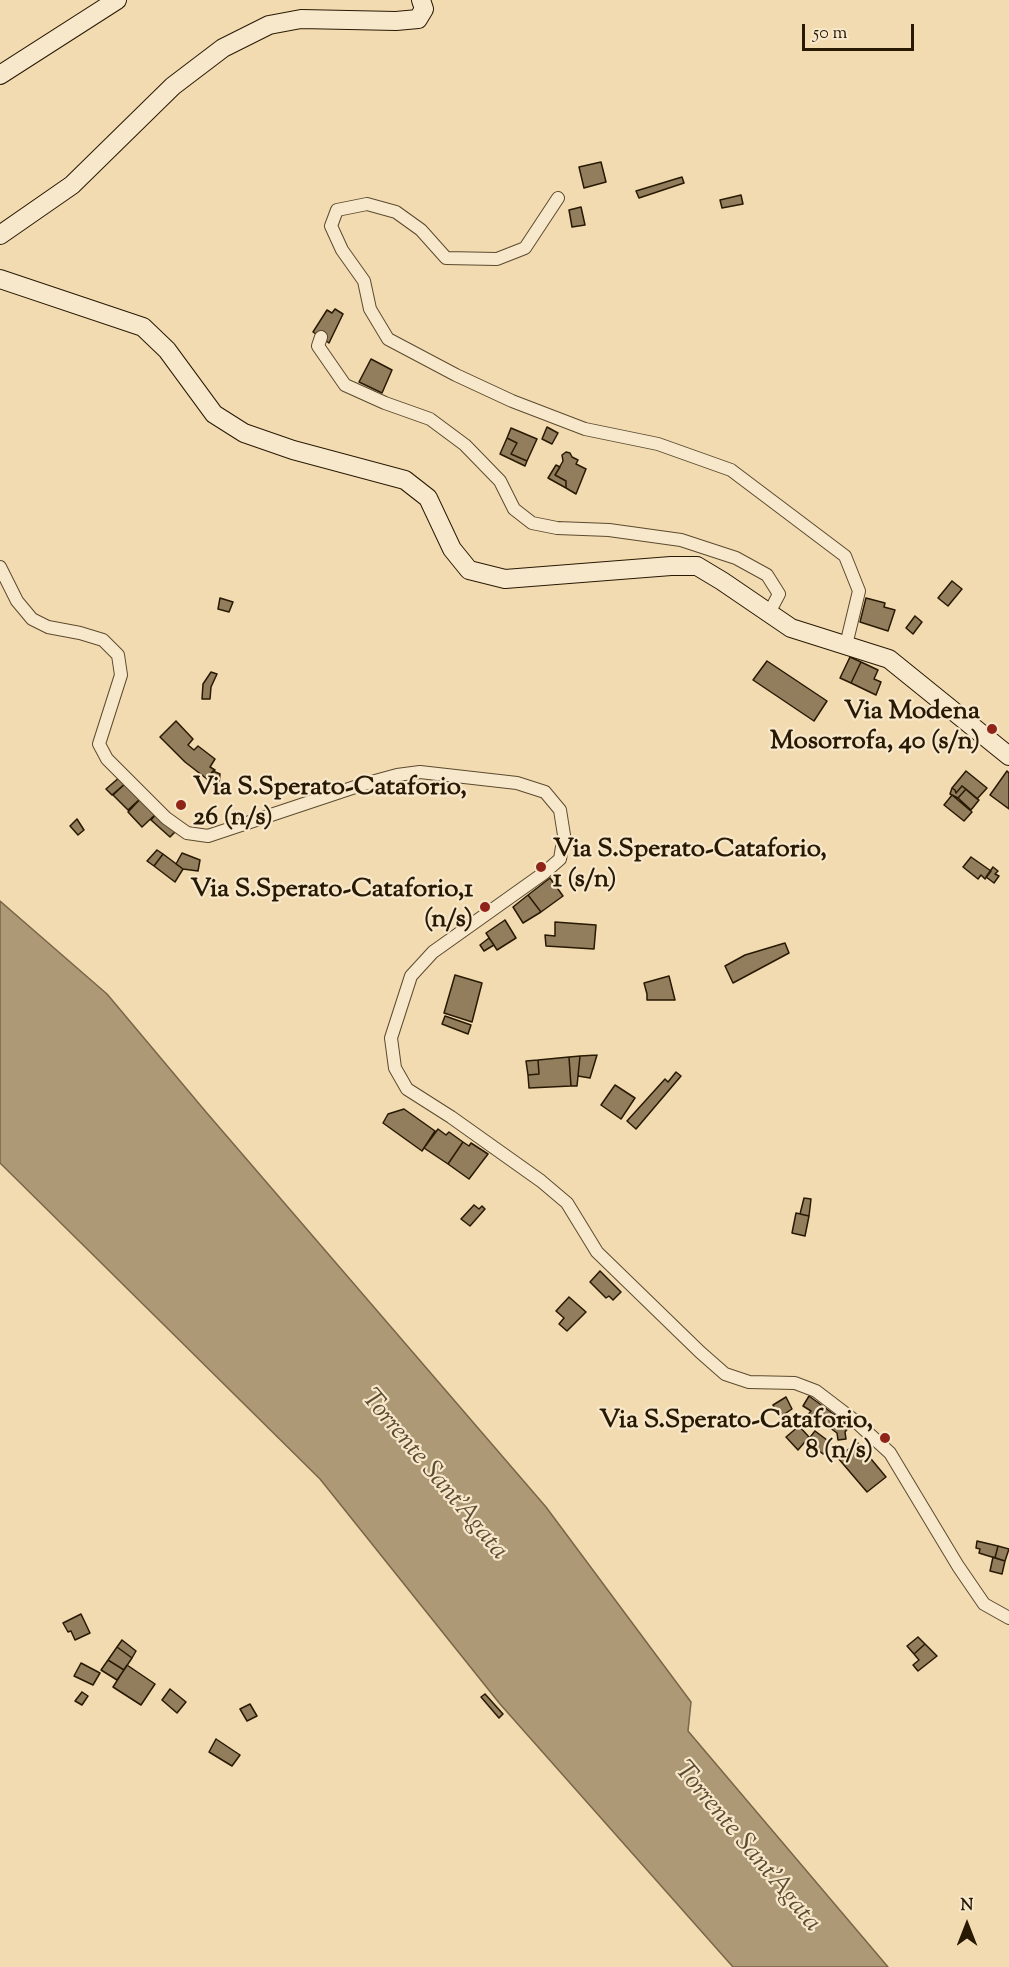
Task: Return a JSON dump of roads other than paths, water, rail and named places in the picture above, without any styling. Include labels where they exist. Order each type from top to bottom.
[{"type":"street","points":[[0,75],[117,0]]},
{"type":"street","points":[[0,235],[72,185],[173,86],[222,48],[269,25],[301,19],[396,21],[418,19],[424,9],[421,0]]},
{"type":"street","points":[[558,198],[525,248],[497,259],[446,258],[421,230],[396,212],[367,204],[337,210],[331,226],[342,250],[364,281],[370,309],[388,339],[465,380],[585,429],[658,444],[731,470],[845,556],[859,591],[846,645]]},
{"type":"street","points":[[0,279],[143,327],[167,350],[214,414],[244,433],[293,450],[405,480],[428,498],[452,549],[469,570],[505,579],[697,566],[791,628],[889,659],[1009,756]]},
{"type":"street","points":[[321,337],[318,346],[345,385],[385,403],[430,419],[465,445],[500,481],[514,509],[532,523],[556,528],[609,530],[681,540],[736,558],[767,575],[779,594],[769,613]]},
{"type":"street","points":[[0,567],[17,601],[32,619],[48,627],[103,640],[118,655],[121,675],[99,744],[107,759],[166,818],[186,833],[208,836],[397,774],[420,772],[517,783],[545,792],[560,810],[564,835],[560,859],[544,873],[433,952],[411,976],[391,1038],[395,1068],[407,1089],[451,1117],[541,1181],[567,1203],[597,1251],[725,1374],[749,1382],[795,1383],[816,1392],[854,1420],[890,1453],[958,1566],[984,1604],[1009,1618]]},
{"type":"water","name":"Torrente Sant'Agata","points":[[0,901],[107,994],[546,1507],[691,1702],[688,1731],[888,1967],[733,1967],[500,1704],[320,1479],[0,1163]]},
{"type":"place","name":"Via Modena Mosorrofa, 40 (s/n)","points":[[992,729]]},
{"type":"place","name":"Via S.Sperato-Cataforio, 26 (n/s)","points":[[181,805]]},
{"type":"place","name":"Via S.Sperato-Cataforio, 1 (s/n)","points":[[541,867]]},
{"type":"place","name":"Via S.Sperato-Cataforio,1 (n/s)","points":[[485,907]]},
{"type":"place","name":"Via S.Sperato-Cataforio, 8 (n/s)","points":[[885,1438]]}]
